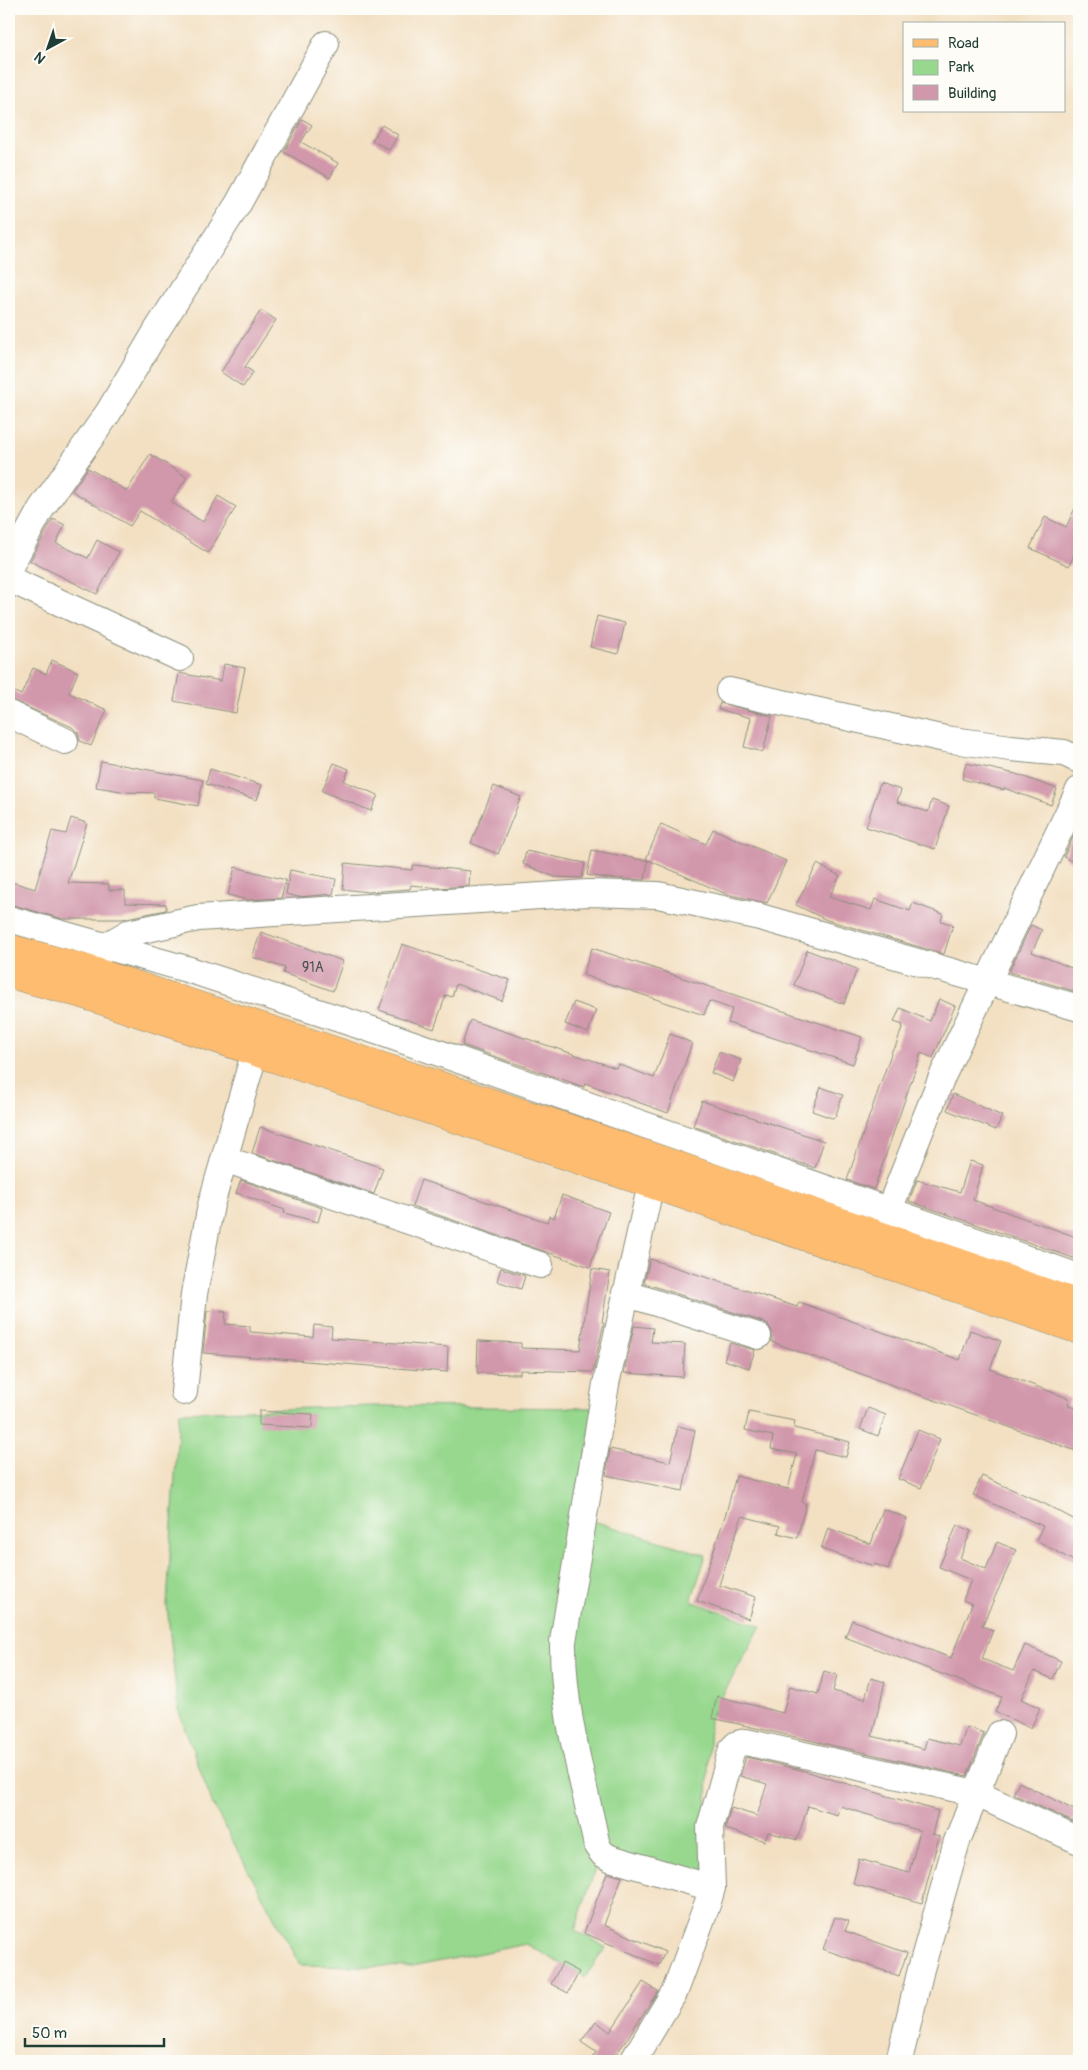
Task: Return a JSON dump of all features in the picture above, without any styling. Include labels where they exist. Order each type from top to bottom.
[{"type":"main road","points":[[9,948],[85,982],[255,1052],[651,1184],[1079,1330]]},
{"type":"main road","points":[[9,974],[85,982],[589,1135],[1079,1304]]},
{"type":"street","points":[[9,568],[41,509],[108,413],[157,330],[238,204],[326,44]]},
{"type":"street","points":[[9,579],[180,658]]},
{"type":"street","points":[[729,691],[945,739],[1012,748],[1064,752],[1079,760]]},
{"type":"street","points":[[9,714],[65,741]]},
{"type":"street","points":[[879,1235],[941,1079],[1079,790]]},
{"type":"street","points":[[85,982],[106,946],[128,933],[198,918],[588,893],[658,895],[760,917],[1079,1008]]},
{"type":"street","points":[[9,919],[106,946],[382,1033],[1079,1277]]},
{"type":"street","points":[[184,1392],[194,1294],[212,1205],[255,1052]]},
{"type":"street","points":[[589,1135],[598,1108]]},
{"type":"street","points":[[224,1159],[540,1265]]},
{"type":"street","points":[[651,1184],[625,1293],[604,1394],[563,1642],[562,1675],[567,1714],[597,1846],[603,1854],[610,1858],[712,1888]]},
{"type":"street","points":[[625,1293],[758,1336]]},
{"type":"street","points":[[899,2061],[948,1872],[975,1793],[1000,1734]]},
{"type":"street","points":[[633,2061],[675,1991],[712,1888],[710,1827],[732,1749],[737,1744],[746,1742],[975,1793],[1079,1841]]},
{"type":"green space","points":[[376,1406],[596,1408],[573,1515],[706,1555],[691,1601],[761,1626],[710,1718],[704,1880],[597,1863],[575,1930],[606,1947],[585,1977],[526,1944],[412,1967],[300,1965],[212,1803],[178,1709],[167,1605],[179,1412]]},
{"type":"building","points":[[302,119],[312,125],[301,142],[338,163],[330,178],[284,152]]},
{"type":"building","points":[[382,125],[398,135],[389,150],[372,140]]},
{"type":"building","points":[[261,310],[276,320],[245,367],[253,372],[243,387],[221,372]]},
{"type":"building","points":[[150,454],[187,477],[171,502],[203,522],[218,496],[236,507],[208,553],[140,511],[130,526],[72,491],[88,468],[127,491]]},
{"type":"building","points":[[1079,500],[1079,544],[1069,566],[1030,548],[1045,517],[1066,527]]},
{"type":"building","points":[[53,519],[65,525],[56,543],[88,558],[97,540],[119,552],[97,594],[30,561]]},
{"type":"building","points":[[597,616],[625,623],[618,654],[590,647]]},
{"type":"building","points":[[52,660],[78,672],[69,693],[107,710],[91,746],[80,741],[78,733],[72,727],[9,699],[9,689],[21,695],[33,668],[46,674]]},
{"type":"building","points":[[224,664],[245,668],[236,713],[174,701],[179,673],[221,681]]},
{"type":"building","points":[[720,703],[772,716],[763,752],[744,747],[751,718],[718,709]]},
{"type":"building","points":[[101,761],[203,780],[198,806],[154,798],[154,793],[127,792],[96,787]]},
{"type":"building","points":[[334,763],[349,769],[344,781],[378,795],[371,811],[322,791]]},
{"type":"building","points":[[966,763],[1016,774],[1057,789],[1051,805],[1004,788],[1004,790],[962,779]]},
{"type":"building","points":[[210,769],[262,785],[257,800],[206,784]]},
{"type":"building","points":[[880,783],[901,790],[897,802],[928,812],[932,800],[949,806],[935,849],[866,827]]},
{"type":"building","points":[[494,786],[521,797],[498,854],[471,843]]},
{"type":"building","points":[[71,818],[87,823],[68,883],[109,884],[109,890],[125,890],[125,903],[166,904],[166,910],[122,919],[63,919],[9,904],[9,881],[35,889],[52,831],[66,834]]},
{"type":"building","points":[[661,824],[706,844],[713,829],[786,861],[767,903],[726,894],[646,859]]},
{"type":"building","points":[[1079,824],[1079,854],[1075,863],[1064,857]]},
{"type":"building","points":[[592,850],[648,861],[645,880],[587,875]]},
{"type":"building","points":[[526,851],[585,863],[582,878],[555,877],[523,864]]},
{"type":"building","points":[[345,863],[412,870],[413,865],[470,871],[469,886],[438,888],[411,885],[410,889],[368,892],[343,889]]},
{"type":"building","points":[[817,864],[840,876],[829,897],[871,910],[875,899],[910,911],[913,903],[943,914],[941,921],[953,925],[944,954],[827,920],[796,905]]},
{"type":"building","points":[[235,867],[286,880],[281,898],[248,900],[228,895]]},
{"type":"building","points":[[290,870],[336,879],[333,894],[298,897],[286,894]]},
{"type":"building","points":[[1031,925],[1042,930],[1032,952],[1079,971],[1078,992],[1009,972]]},
{"type":"building","points":[[261,932],[343,961],[333,991],[283,973],[285,968],[252,957]]},
{"type":"building","points":[[402,944],[510,980],[502,1001],[456,984],[452,997],[446,995],[434,1029],[379,1010]]},
{"type":"building","points":[[592,948],[862,1037],[853,1064],[728,1023],[732,1009],[709,1001],[704,1015],[583,975]]},
{"type":"building","points":[[807,950],[857,969],[844,1004],[794,985]]},
{"type":"building","points":[[939,999],[955,1006],[933,1058],[921,1053],[874,1189],[847,1180],[893,1048],[895,1048],[903,1025],[894,1022],[900,1008],[930,1021]]},
{"type":"building","points":[[574,1002],[596,1010],[588,1033],[565,1024]]},
{"type":"building","points":[[470,1020],[616,1068],[618,1064],[654,1078],[670,1034],[692,1043],[668,1113],[585,1083],[584,1087],[462,1045]]},
{"type":"building","points":[[719,1052],[741,1060],[733,1082],[711,1073]]},
{"type":"building","points":[[821,1087],[843,1095],[835,1117],[832,1118],[812,1111]]},
{"type":"building","points":[[953,1094],[1002,1116],[996,1130],[947,1110]]},
{"type":"building","points":[[702,1101],[824,1141],[815,1168],[693,1126]]},
{"type":"building","points":[[260,1127],[383,1168],[374,1194],[252,1153]]},
{"type":"building","points":[[970,1161],[983,1165],[973,1200],[1079,1238],[1079,1260],[909,1201],[917,1180],[960,1192]]},
{"type":"building","points":[[241,1180],[322,1208],[318,1222],[284,1213],[285,1210],[236,1193]]},
{"type":"building","points":[[421,1180],[547,1222],[549,1216],[554,1218],[562,1195],[609,1212],[590,1267],[412,1206]]},
{"type":"building","points":[[650,1259],[797,1307],[799,1302],[960,1360],[970,1330],[1001,1341],[990,1369],[1070,1399],[1068,1405],[1079,1409],[1079,1452],[772,1342],[772,1332],[769,1326],[763,1322],[644,1283]]},
{"type":"building","points":[[501,1268],[525,1276],[521,1289],[497,1281]]},
{"type":"building","points":[[592,1269],[610,1272],[602,1322],[604,1323],[593,1372],[520,1370],[520,1374],[477,1373],[478,1341],[521,1343],[521,1348],[580,1350]]},
{"type":"building","points":[[207,1311],[226,1312],[225,1324],[250,1326],[250,1332],[313,1337],[314,1325],[332,1327],[331,1338],[448,1347],[447,1372],[203,1353]]},
{"type":"building","points":[[634,1326],[653,1328],[651,1342],[685,1344],[683,1377],[624,1373]]},
{"type":"building","points":[[730,1343],[755,1350],[749,1368],[724,1360]]},
{"type":"building","points":[[868,1408],[886,1415],[878,1436],[860,1429]]},
{"type":"building","points":[[259,1411],[313,1414],[312,1428],[259,1425]]},
{"type":"building","points":[[749,1412],[795,1421],[794,1428],[850,1442],[846,1457],[815,1450],[802,1502],[806,1504],[797,1538],[778,1533],[780,1526],[742,1516],[719,1585],[756,1597],[749,1619],[697,1601],[736,1476],[788,1489],[797,1454],[771,1449],[773,1436],[745,1430]]},
{"type":"building","points":[[678,1426],[695,1430],[683,1491],[606,1475],[610,1449],[670,1462]]},
{"type":"building","points":[[918,1430],[940,1439],[921,1488],[898,1479]]},
{"type":"building","points":[[982,1476],[1045,1504],[1079,1522],[1079,1564],[1036,1540],[1043,1526],[973,1495]]},
{"type":"building","points":[[883,1509],[907,1518],[888,1569],[821,1549],[828,1528],[871,1544]]},
{"type":"building","points":[[957,1525],[971,1531],[960,1558],[986,1569],[997,1542],[1016,1550],[982,1626],[993,1630],[982,1659],[1013,1671],[1025,1645],[1061,1661],[1053,1679],[1034,1671],[1021,1699],[1040,1708],[1031,1728],[995,1712],[1002,1697],[845,1637],[852,1620],[951,1658],[972,1604],[963,1600],[971,1580],[939,1567]]},
{"type":"building","points":[[824,1671],[837,1675],[833,1691],[865,1699],[871,1678],[885,1682],[872,1736],[924,1749],[927,1738],[960,1746],[967,1727],[984,1733],[967,1776],[712,1718],[717,1696],[783,1713],[790,1686],[818,1694]]},
{"type":"building","points":[[746,1757],[801,1770],[938,1811],[932,1834],[939,1836],[922,1903],[853,1884],[859,1859],[909,1873],[920,1831],[840,1806],[837,1815],[808,1806],[797,1840],[768,1832],[765,1841],[725,1829],[731,1808],[757,1816],[767,1784],[740,1776]]},
{"type":"building","points":[[1019,1782],[1078,1812],[1073,1822],[1013,1794]]},
{"type":"building","points":[[607,1873],[622,1877],[604,1925],[665,1952],[659,1965],[584,1933]]},
{"type":"building","points":[[835,1917],[849,1921],[845,1931],[907,1953],[899,1976],[823,1949]]},
{"type":"building","points":[[562,1963],[579,1972],[568,1993],[551,1984]]},
{"type":"building","points":[[643,1982],[658,1991],[625,2042],[611,2061],[590,2061],[596,2052],[581,2042],[596,2021],[610,2032]]}]
